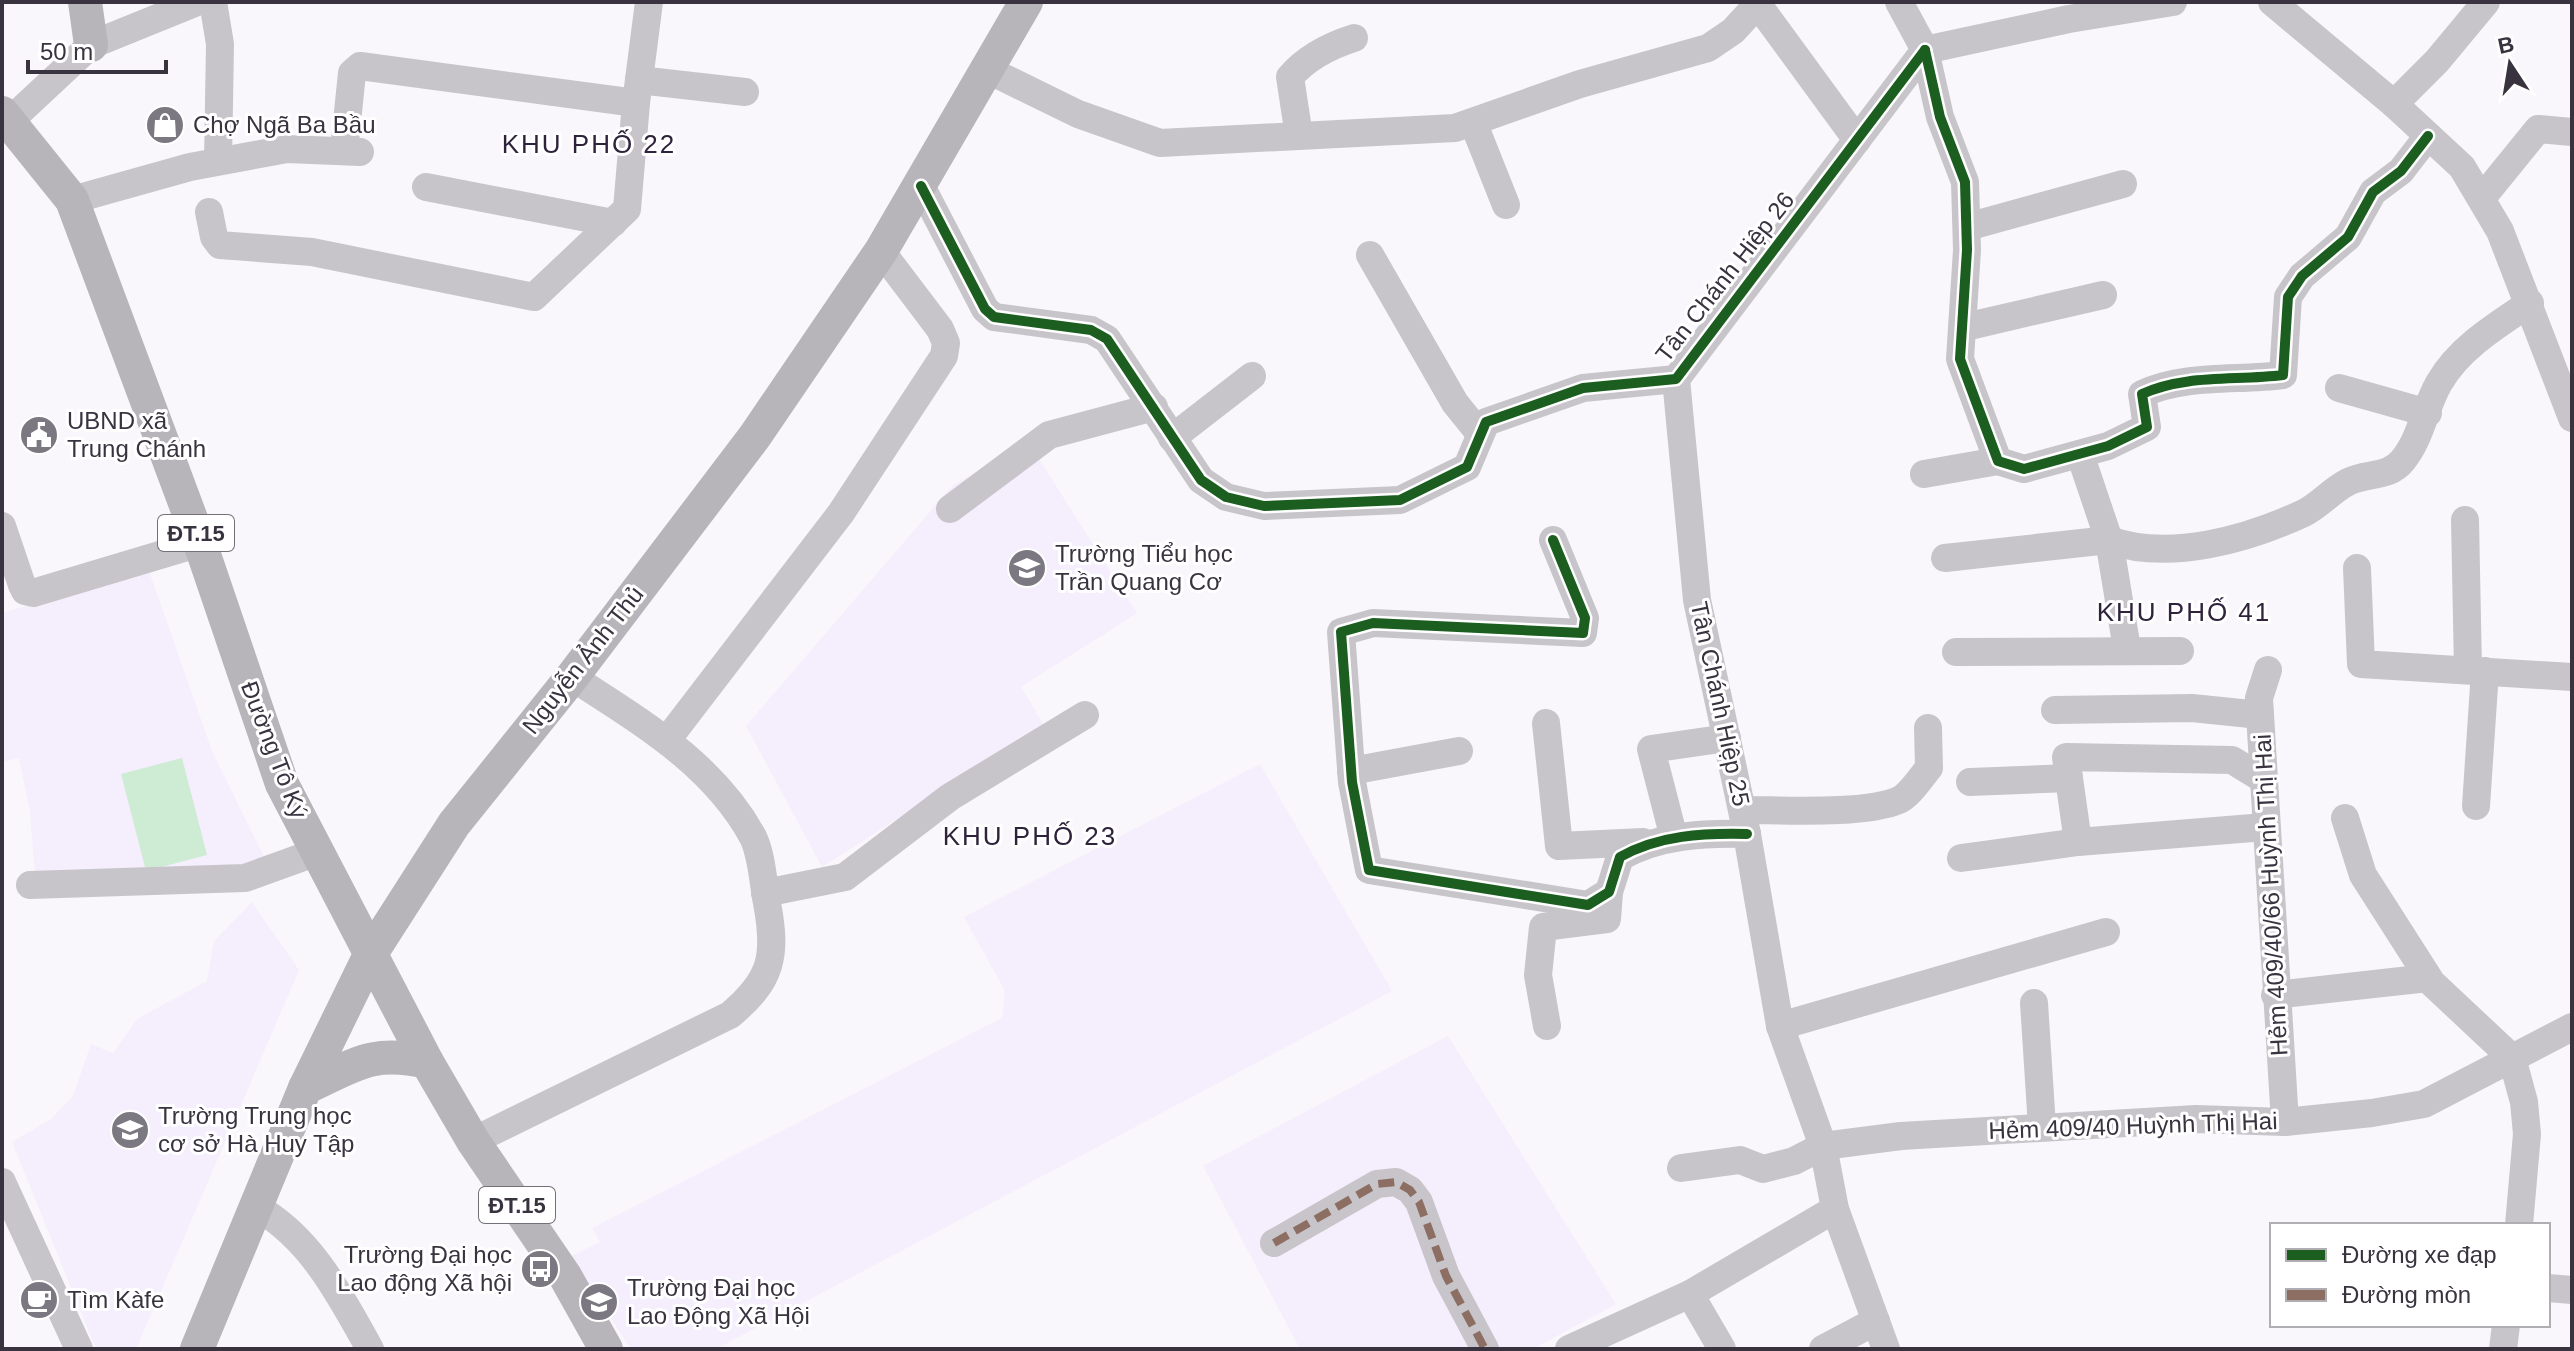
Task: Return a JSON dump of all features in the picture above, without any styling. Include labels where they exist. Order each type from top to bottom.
[{"type":"main road","points":[[85,2],[91,45]]},
{"type":"main road","name":"Nguyễn Ảnh Thủ","points":[[197,1349],[305,1088],[370,955],[454,824],[572,677],[755,436],[881,251],[1026,2]]},
{"type":"main road","name":"Đường Tô Ký","points":[[4,120],[72,200],[200,543],[282,784],[427,1062],[473,1141],[565,1276],[606,1349]]},
{"type":"main road","points":[[305,1088],[337,1070],[387,1055],[427,1062]]},
{"type":"street","points":[[4,120],[91,45],[197,2]]},
{"type":"street","points":[[213,2],[220,44],[218,161]]},
{"type":"street","points":[[209,212],[214,237],[220,245],[312,252],[534,297],[627,209],[637,92],[649,2]]},
{"type":"street","points":[[1899,2],[1925,50],[1940,117],[1965,182],[1965,327],[1960,359],[1998,461]]},
{"type":"street","points":[[1925,50],[2066,11],[2173,2]]},
{"type":"street","points":[[2272,2],[2394,104],[2462,167],[2482,198],[2530,303],[2572,418]]},
{"type":"street","points":[[2394,104],[2437,61],[2486,2]]},
{"type":"street","points":[[988,70],[1078,114],[1160,143],[1455,128],[1580,84],[1708,48],[1733,31],[1757,3],[1857,140]]},
{"type":"street","points":[[1299,136],[1290,77],[1302,62],[1334,44],[1354,38]]},
{"type":"street","name":"Tân Chánh Hiệp 26","points":[[1480,434],[1486,422],[1583,388],[1676,379],[1925,50]]},
{"type":"street","points":[[72,200],[218,161],[287,149],[353,152],[352,73],[360,66],[637,92],[745,92]]},
{"type":"street","points":[[1473,122],[1506,205]]},
{"type":"street","points":[[2482,198],[2538,129],[2572,132]]},
{"type":"street","points":[[1924,474],[1998,461],[2024,469],[2108,446],[2147,427],[2142,394],[2164,384],[2195,379],[2236,381],[2283,375],[2288,297],[2302,276],[2348,237],[2373,192],[2401,171],[2428,136]]},
{"type":"street","points":[[1967,227],[2123,184]]},
{"type":"street","points":[[921,186],[985,309],[994,317],[1091,330],[1107,339],[1172,438],[1211,489],[1226,497],[1264,506],[1400,500],[1467,467],[1480,434],[1455,403],[1370,255]]},
{"type":"street","points":[[426,187],[613,223]]},
{"type":"street","points":[[667,740],[841,513],[944,356],[946,343],[940,329],[881,251]]},
{"type":"street","points":[[1965,327],[2103,295]]},
{"type":"street","points":[[1945,558],[2109,540],[2134,549],[2182,547],[2239,537],[2306,512],[2352,480],[2383,476],[2403,462],[2439,384],[2451,366],[2488,330],[2530,303]]},
{"type":"street","points":[[1172,438],[1252,376]]},
{"type":"street","name":"Tân Chánh Hiệp 25","points":[[1676,379],[1697,600],[1745,822],[1780,1026],[1823,1146],[1835,1209],[1886,1349]]},
{"type":"street","points":[[2339,388],[2428,413]]},
{"type":"street","points":[[950,509],[1049,435],[1154,407]]},
{"type":"street","points":[[2080,454],[2109,540],[2127,649]]},
{"type":"street","points":[[2465,520],[2477,671],[2476,806]]},
{"type":"street","points":[[2,526],[22,585],[25,591],[33,593],[200,543]]},
{"type":"street","points":[[1553,540],[1585,618],[1583,633],[1373,623],[1341,632],[1351,771],[1369,870],[1588,905],[1609,892]]},
{"type":"street","points":[[2357,568],[2361,664],[2572,677]]},
{"type":"street","points":[[1956,652],[2180,651]]},
{"type":"street","name":"Hẻm 409/40/66 Huỳnh Thị Hai","points":[[2268,670],[2259,698],[2285,1122]]},
{"type":"street","points":[[473,1141],[730,1015],[753,996],[773,961],[765,893],[754,840],[715,782],[667,740],[572,677]]},
{"type":"street","points":[[2055,710],[2192,708],[2260,715]]},
{"type":"street","points":[[765,893],[845,877],[901,831],[950,797],[1085,715]]},
{"type":"street","points":[[1546,723],[1559,846],[1661,840],[1745,822],[1871,806],[1901,799],[1929,768],[1928,728]]},
{"type":"street","points":[[1661,840],[1651,749],[1727,738]]},
{"type":"street","points":[[1351,771],[1459,751]]},
{"type":"street","points":[[2078,842],[2066,757],[2232,760],[2263,779]]},
{"type":"street","points":[[1970,782],[2069,778]]},
{"type":"street","points":[[2345,818],[2363,875],[2428,978],[2512,1058],[2524,1102],[2527,1134],[2519,1223]]},
{"type":"street","points":[[1961,858],[2078,842],[2265,827]]},
{"type":"street","points":[[1547,1026],[1538,975],[1543,927],[1607,919],[1609,892],[1620,857],[1661,840]]},
{"type":"street","points":[[30,885],[245,878],[317,852]]},
{"type":"street","points":[[1780,1026],[2106,932]]},
{"type":"street","points":[[2275,995],[2428,978]]},
{"type":"street","points":[[2034,1003],[2042,1127]]},
{"type":"street","name":"Hẻm 409/40 Huỳnh Thị Hai","points":[[1681,1168],[1740,1160],[1763,1169],[1794,1161],[1823,1146],[1901,1136],[2196,1119],[2285,1122],[2424,1104],[2572,1027]]},
{"type":"street","points":[[2,1182],[79,1349]]},
{"type":"street","points":[[1274,1243],[1377,1184],[1396,1182],[1410,1190],[1419,1202],[1446,1276],[1485,1349]]},
{"type":"street","points":[[256,1207],[283,1222],[314,1257],[370,1349]]},
{"type":"street","points":[[1569,1349],[1690,1294],[1835,1209]]},
{"type":"street","points":[[2550,1288],[2572,1290]]},
{"type":"street","points":[[1690,1294],[1722,1349]]},
{"type":"street","points":[[1823,1349],[1876,1321]]},
{"type":"street","points":[[2503,1349],[2506,1327]]},
{"type":"shaded area","points":[[1028,442],[1137,613],[1021,687],[1044,725],[822,867],[746,726],[953,485]]},
{"type":"shaded area","points":[[149,571],[212,751],[265,859],[246,869],[35,875],[30,812],[19,758],[2,762],[2,613]]},
{"type":"shaded area","points":[[1260,764],[1392,991],[716,1349],[631,1349],[571,1256],[600,1242],[592,1228],[1002,1018],[1005,991],[964,917]]},
{"type":"shaded area","name":"Trường Trung học cơ sở Hà Huy Tập","points":[[252,902],[299,970],[136,1349],[96,1349],[12,1142],[51,1119],[73,1096],[91,1044],[113,1053],[137,1019],[207,981],[214,941]]},
{"type":"shaded area","points":[[1448,1036],[1616,1304],[1533,1349],[1300,1349],[1203,1166]]},
{"type":"green space","points":[[182,758],[207,855],[146,871],[121,774]]},
{"type":"marked path","points":[[1274,1243],[1377,1184],[1396,1182],[1410,1190],[1419,1202],[1446,1276],[1485,1349]]},
{"type":"cycle path","points":[[1925,50],[1940,117],[1965,182],[1967,250],[1960,359],[1998,461],[2024,469],[2108,446],[2147,427],[2142,394],[2176,383],[2283,375],[2288,297],[2302,276],[2348,237],[2373,192],[2401,171],[2428,136]]},
{"type":"cycle path","points":[[921,186],[985,309],[994,317],[1091,330],[1107,339],[1201,480],[1226,497],[1264,506],[1400,500],[1467,467],[1486,422],[1583,388],[1676,379],[1925,50]]},
{"type":"cycle path","points":[[1553,540],[1585,618],[1583,633],[1373,623],[1341,632],[1352,782],[1369,870],[1588,905],[1609,892],[1620,857],[1635,850],[1682,837],[1747,834]]},
{"type":"place","name":"Chợ Ngã Ba Bầu","points":[[165,125]]},
{"type":"place","name":"UBND xã Trung Chánh","points":[[39,435]]},
{"type":"place","name":"Trường Tiểu học Trần Quang Cơ","points":[[1027,568]]},
{"type":"place","name":"Trường Trung học cơ sở Hà Huy Tập","points":[[130,1130]]},
{"type":"place","name":"Trường Đại học Lao động Xã hội","points":[[540,1269]]},
{"type":"place","name":"Tìm Kàfe","points":[[39,1300]]},
{"type":"place","name":"Trường Đại học Lao Động Xã Hội","points":[[599,1302]]},
{"type":"district","name":"KHU PHỐ 22","points":[[589,144]]},
{"type":"district","name":"KHU PHỐ 41","points":[[2184,612]]},
{"type":"district","name":"KHU PHỐ 23","points":[[1030,836]]}]
